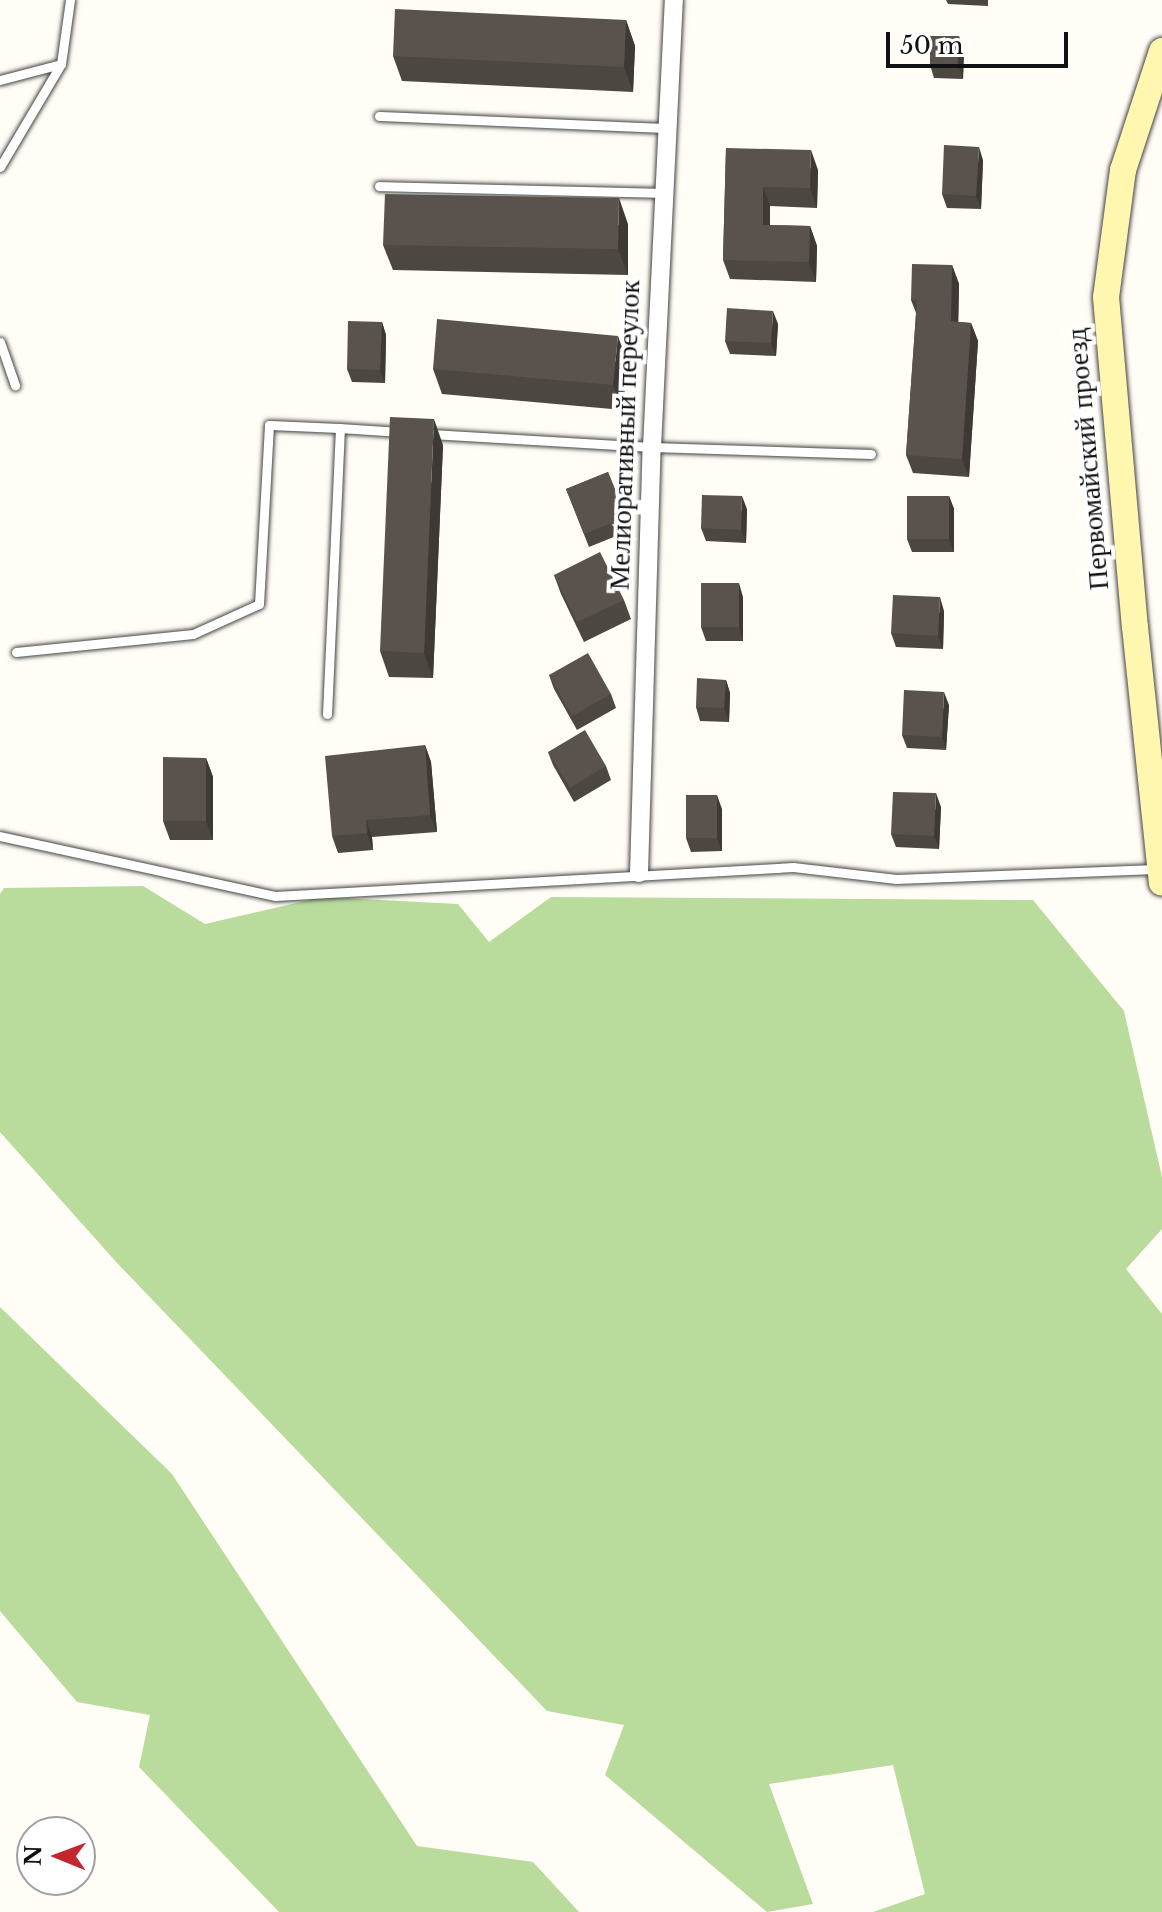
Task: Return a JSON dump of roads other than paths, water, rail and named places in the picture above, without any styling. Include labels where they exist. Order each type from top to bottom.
[{"type":"main road","name":"Первомайский проезд","points":[[1161,876],[1106,297],[1123,170],[1162,51]]},
{"type":"street","name":"Мелиоративный переулок","points":[[639,873],[662,193],[674,0]]},
{"type":"lane","points":[[0,167],[61,64],[70,0]]},
{"type":"lane","points":[[0,80],[61,64]]},
{"type":"lane","points":[[379,116],[666,128]]},
{"type":"lane","points":[[379,186],[662,193]]},
{"type":"lane","points":[[0,342],[15,385]]},
{"type":"lane","points":[[16,652],[193,634],[259,604],[269,425],[652,447],[871,454]]},
{"type":"lane","points":[[327,714],[340,428]]},
{"type":"lane","points":[[0,836],[275,896],[639,873],[793,867],[896,879],[1161,876]]}]
